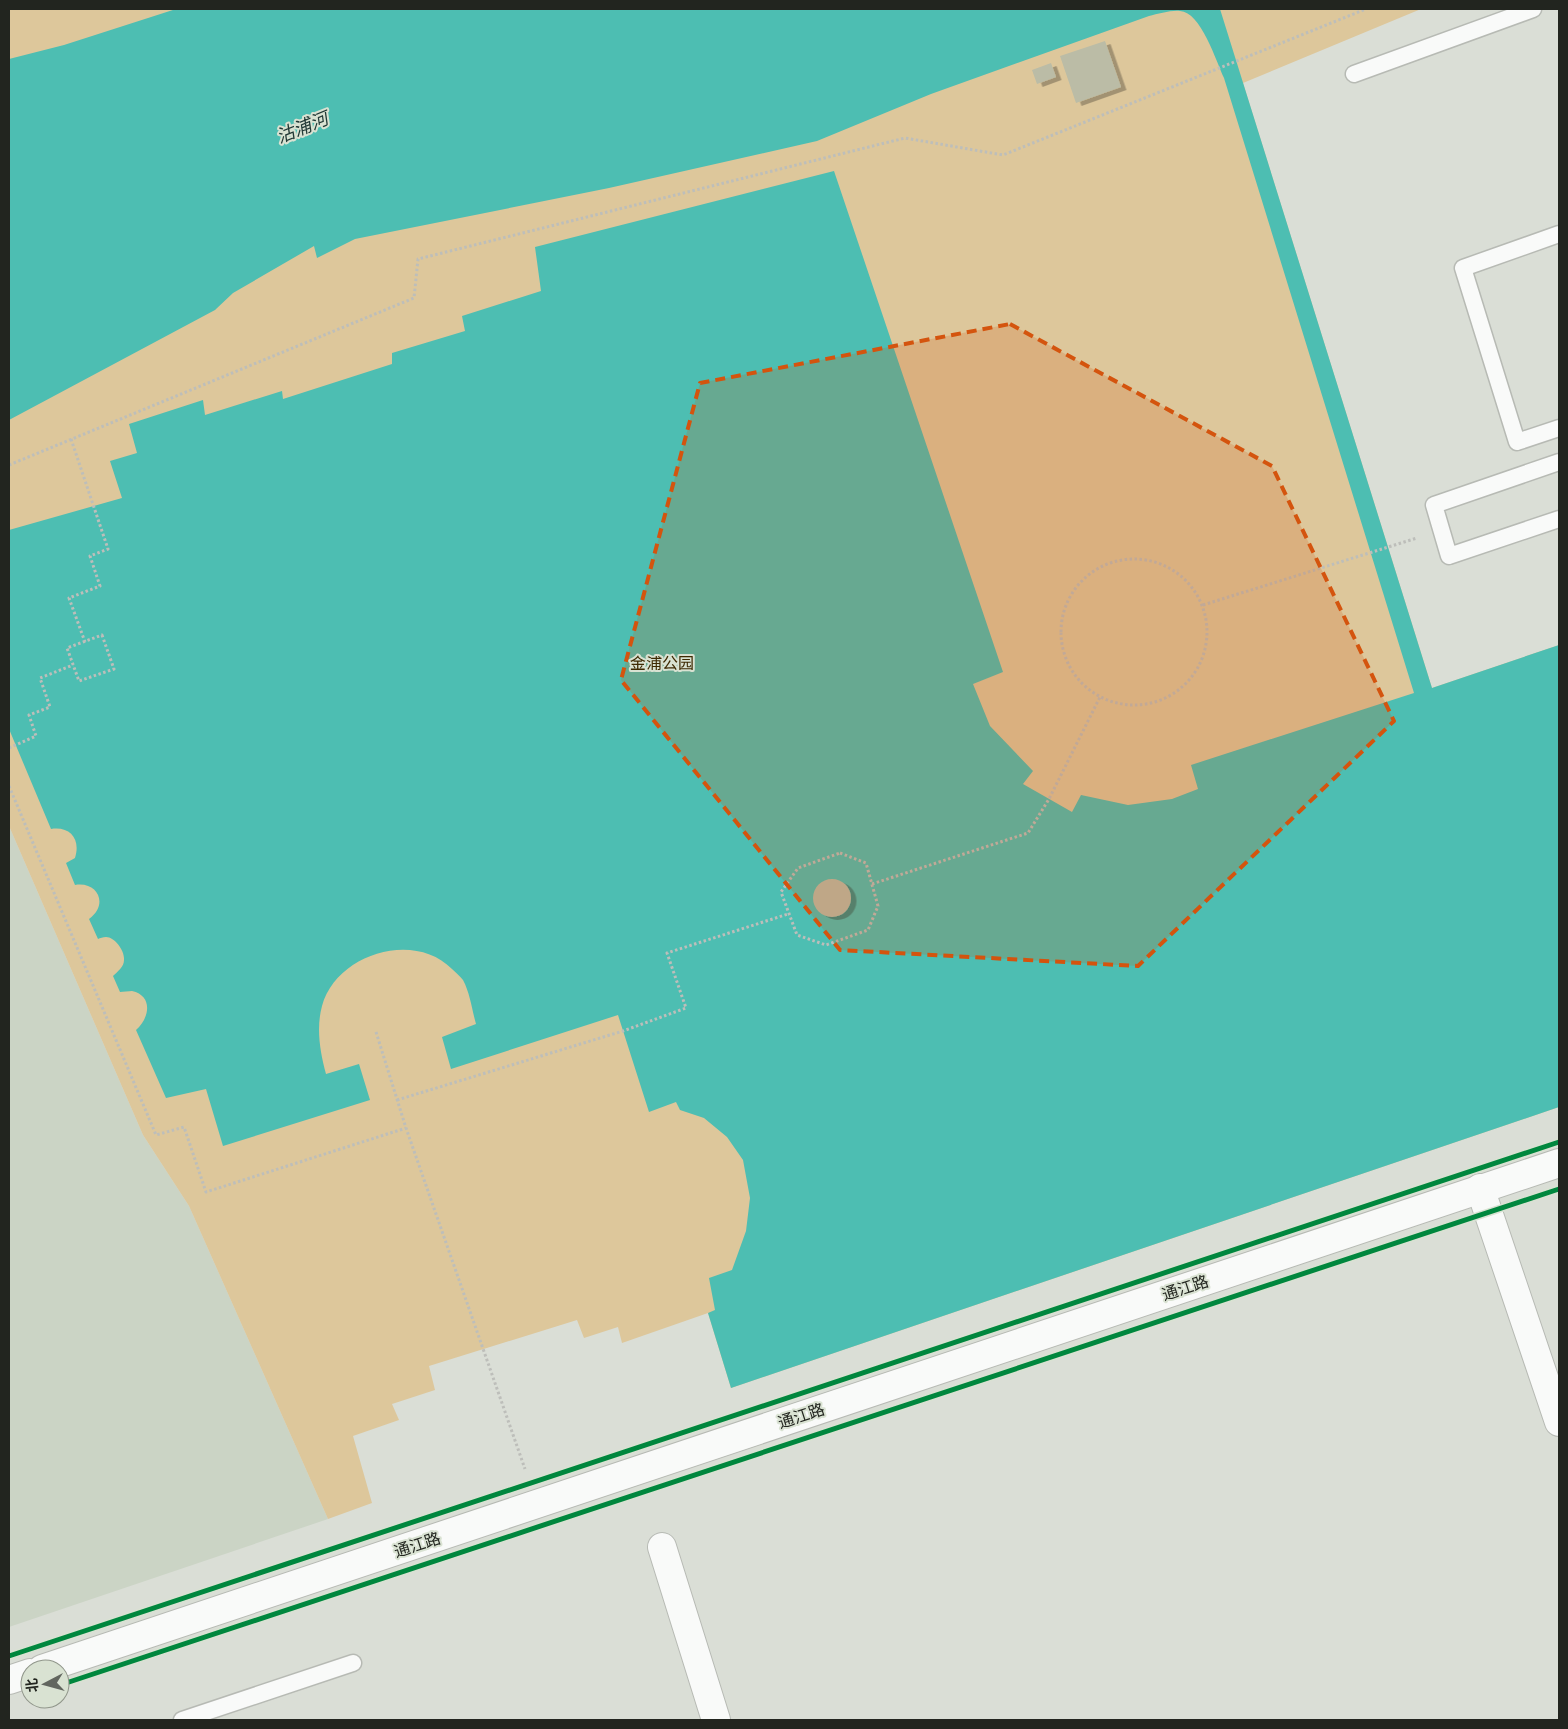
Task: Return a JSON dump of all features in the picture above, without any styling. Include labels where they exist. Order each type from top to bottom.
[{"type":"street","name":"通江路","points":[[70,1660],[1559,1163]]},
{"type":"street","points":[[1480,1188],[1559,1422]]},
{"type":"street","points":[[662,1548],[716,1720]]},
{"type":"lane","points":[[1354,74],[1533,9]]},
{"type":"lane","points":[[1559,234],[1463,268],[1517,442],[1559,428]]},
{"type":"lane","points":[[1559,462],[1434,505],[1449,556],[1559,519]]},
{"type":"lane","points":[[182,1720],[353,1664]]},
{"type":"path","points":[[9,465],[414,298],[418,259],[906,138],[1003,155],[1366,9]]},
{"type":"path","points":[[71,439],[108,548],[90,556],[100,586],[69,598],[85,642]]},
{"type":"path","points":[[1203,605],[1396,545]]},
{"type":"path","points":[[1139,558],[1170,567],[1190,583],[1203,605],[1208,630],[1204,656],[1196,672],[1178,691],[1155,703],[1129,706],[1100,697],[1079,681],[1066,660],[1060,634],[1064,609],[1073,590],[1091,571],[1114,560],[1139,558]]},
{"type":"path","points":[[102,635],[114,669],[79,682],[67,648],[85,642],[102,635]]},
{"type":"path","points":[[9,748],[36,736],[29,715],[50,707],[40,678],[73,665]]},
{"type":"path","points":[[872,884],[1028,833],[1049,799],[1100,697]]},
{"type":"path","points":[[9,786],[156,1136],[184,1127],[206,1192],[406,1128]]},
{"type":"path","points":[[840,853],[866,863],[878,906],[868,930],[826,945],[797,934],[788,914],[781,892],[798,868],[840,853]]},
{"type":"path","points":[[397,1100],[623,1031],[686,1008],[667,953],[788,914]]},
{"type":"path","points":[[376,1032],[406,1128],[525,1469]]},
{"type":"highlighted area","points":[[1010,324],[1272,466],[1394,721],[1138,966],[840,950],[621,680],[700,383]]},
{"type":"shaded area","points":[[9,826],[143,1135],[189,1206],[328,1519],[9,1627]]},
{"type":"green space","name":"金浦公园","points":[[9,9],[1421,9],[1243,83],[1432,688],[1559,645],[1559,1107],[731,1388],[708,1313],[622,1343],[618,1327],[584,1338],[577,1320],[429,1366],[435,1390],[392,1404],[399,1420],[353,1436],[372,1503],[328,1519],[189,1206],[143,1135],[9,826]]},
{"type":"water","name":"金浦公园","points":[[176,9],[1220,9],[1432,688],[1559,645],[1559,1107],[731,1388],[708,1313],[715,1310],[709,1278],[732,1270],[746,1231],[750,1198],[743,1160],[727,1137],[704,1118],[680,1110],[676,1102],[649,1112],[618,1015],[451,1069],[442,1037],[476,1024],[463,980],[436,957],[418,951],[398,950],[378,953],[359,961],[343,973],[330,988],[322,1006],[319,1023],[321,1049],[326,1074],[359,1064],[370,1100],[223,1146],[206,1089],[166,1098],[136,1030],[146,1014],[147,1008],[144,998],[132,991],[120,992],[113,976],[123,965],[123,953],[113,939],[106,937],[98,939],[89,919],[98,907],[98,895],[90,887],[75,885],[66,863],[75,858],[75,840],[69,832],[51,829],[9,729],[9,530],[122,498],[110,461],[137,453],[129,424],[203,400],[205,415],[282,391],[283,399],[392,364],[392,353],[465,331],[462,316],[541,291],[535,247],[834,171],[1003,672],[973,684],[990,726],[1033,771],[1023,784],[1072,812],[1081,795],[1128,805],[1172,799],[1198,789],[1191,765],[1414,693],[1224,78],[1207,38],[1188,13],[1173,11],[1149,16],[931,94],[817,141],[609,188],[355,239],[317,258],[314,246],[233,293],[215,310],[9,420],[9,59],[64,45]]},
{"type":"building","points":[[1105,41],[1121,87],[1076,103],[1060,56]]},
{"type":"building","points":[[1051,63],[1056,77],[1037,84],[1032,70]]},
{"type":"building","points":[[832,879],[846,884],[851,898],[846,912],[832,917],[818,912],[813,898],[818,884]]},
{"type":"cycle path","points":[[9,1656],[1559,1142]]},
{"type":"cycle path","points":[[70,1682],[1559,1189]]},
{"type":"water label","name":"沽浦河","points":[[302,127]]}]
